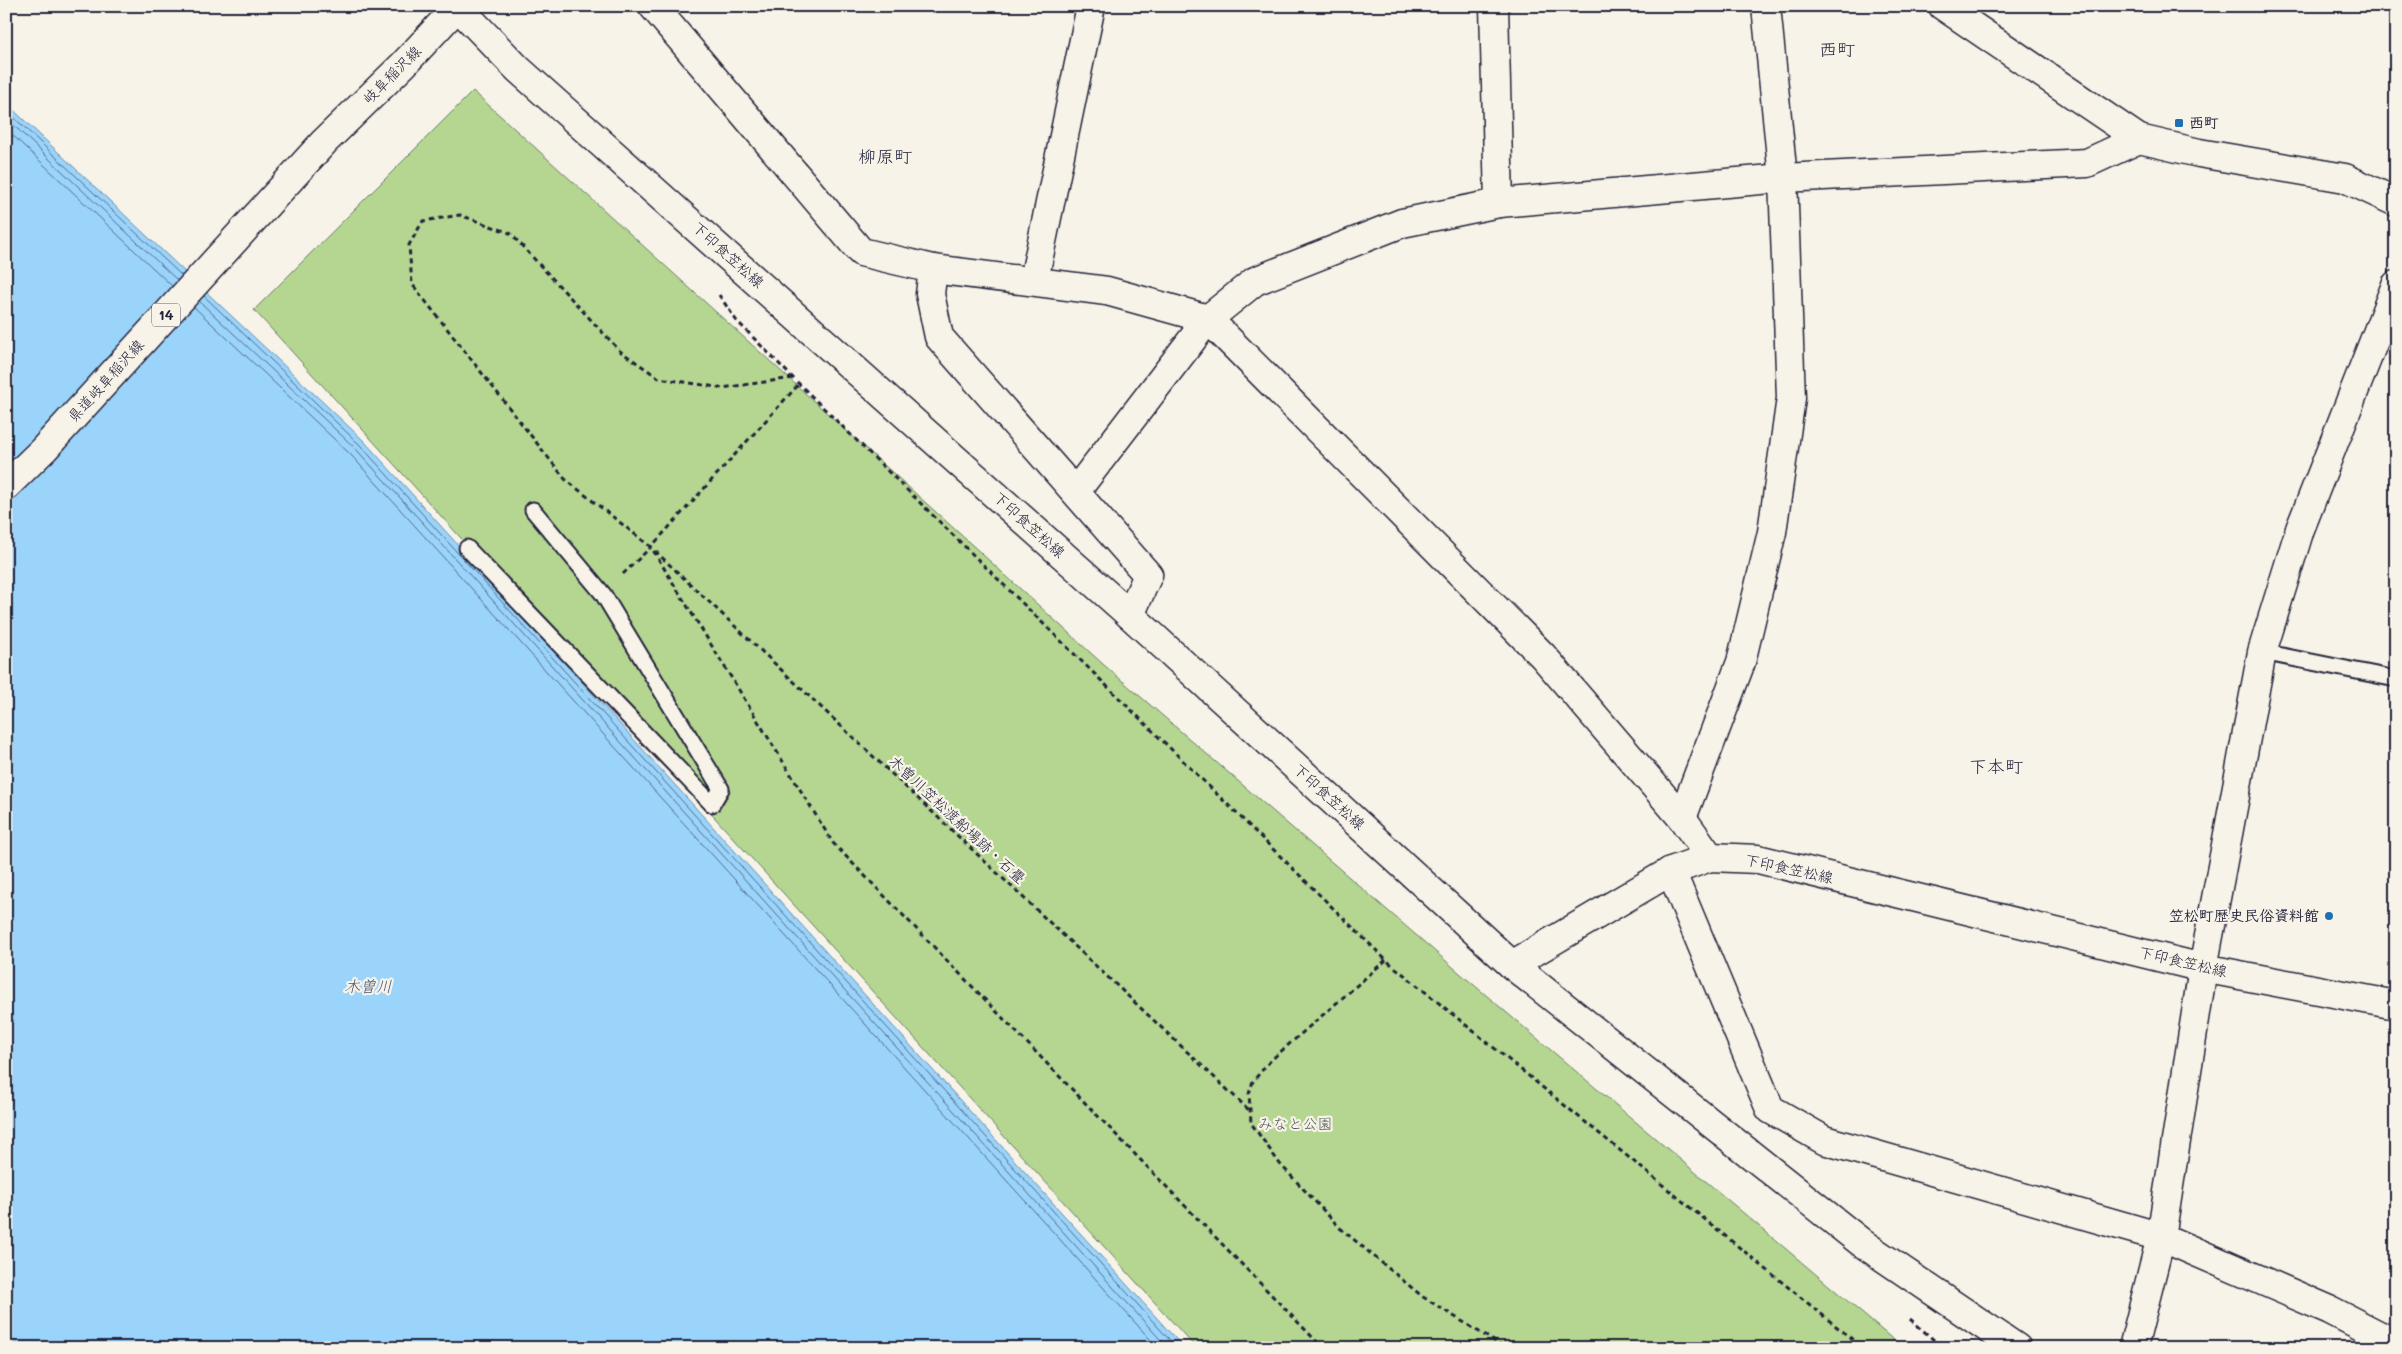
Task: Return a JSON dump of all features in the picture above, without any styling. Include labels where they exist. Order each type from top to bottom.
[{"type":"street","name":"岐阜稲沢線","points":[[324,142],[403,65],[458,6]]},
{"type":"street","name":"下印食笠松線","points":[[458,6],[518,69],[1130,615],[1512,965],[1671,870],[1710,857],[1758,859],[2204,968],[2396,1005]]},
{"type":"street","points":[[653,6],[860,252],[933,269],[1107,290],[1208,319],[1543,656],[1682,818],[1710,857]]},
{"type":"street","points":[[1034,280],[1090,6]]},
{"type":"street","points":[[1494,6],[1499,203]]},
{"type":"street","points":[[1682,818],[1741,662],[1772,532],[1791,398],[1783,178],[1766,6]]},
{"type":"street","points":[[1943,6],[2139,139],[2199,153],[2345,178],[2396,202]]},
{"type":"street","points":[[1076,491],[1208,319],[1255,281],[1402,223],[1499,203],[1783,178],[2088,163],[2139,139]]},
{"type":"street","name":"県道岐阜稲沢線","points":[[6,486],[44,449],[324,142]]},
{"type":"street","points":[[933,269],[930,294],[939,337],[1148,575],[1130,615]]},
{"type":"street","points":[[2133,1348],[2161,1237],[2204,968],[2262,652],[2300,529],[2396,285]]},
{"type":"street","points":[[1671,870],[1770,1109],[1824,1140],[2161,1237],[2330,1310],[2396,1344]]},
{"type":"street","points":[[1512,965],[1862,1243],[2017,1348]]},
{"type":"lane","points":[[468,548],[712,804],[721,788],[603,594],[533,510]]},
{"type":"lane","points":[[2262,652],[2396,679]]},
{"type":"path","name":"木曽川笠松渡船場跡・石畳","points":[[793,378],[722,388],[659,378],[620,352],[510,233],[460,215],[423,221],[409,245],[412,284],[565,479],[651,547],[1249,1110]]},
{"type":"path","points":[[714,289],[736,320],[799,384],[1386,960],[1863,1348]]},
{"type":"path","points":[[603,594],[651,547],[799,384]]},
{"type":"path","points":[[651,547],[833,842],[1323,1348]]},
{"type":"path","points":[[1386,960],[1272,1060],[1253,1081],[1249,1094],[1249,1110],[1254,1129],[1280,1164],[1340,1228],[1424,1298],[1505,1348]]},
{"type":"green space","name":"みなと公園","points":[[473,91],[1104,665],[1461,974],[1903,1348],[1196,1348],[254,310]]},
{"type":"water","name":"木曽川","points":[[6,103],[364,441],[1184,1348],[6,1348]]},
{"type":"place","name":"西町","points":[[2179,123]]},
{"type":"place","name":"笠松町歴史民俗資料館","points":[[2329,916]]},
{"type":"district","name":"西町","points":[[1837,50]]},
{"type":"district","name":"柳原町","points":[[885,157]]},
{"type":"district","name":"下本町","points":[[1996,767]]}]
